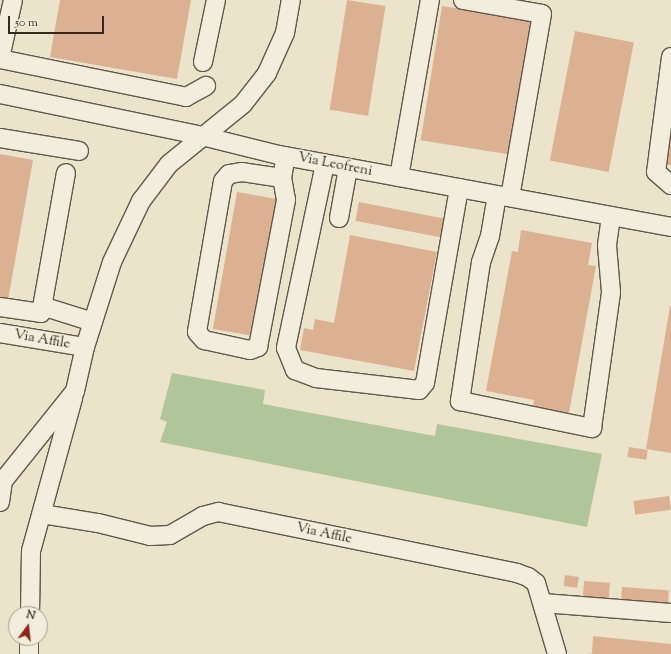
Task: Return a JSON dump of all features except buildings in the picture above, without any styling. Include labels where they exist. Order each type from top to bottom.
[{"type":"street","points":[[13,0],[0,58],[186,97],[206,86]]},
{"type":"street","points":[[203,62],[216,0]]},
{"type":"street","points":[[30,606],[31,551],[75,391],[85,347],[112,262],[141,201],[169,164],[243,104],[266,73],[285,33],[291,0]]},
{"type":"street","points":[[399,177],[430,0]]},
{"type":"street","points":[[463,0],[542,14],[503,196],[481,262],[460,401],[592,428],[611,292],[606,245],[611,216]]},
{"type":"street","points":[[671,57],[656,172],[671,184]]},
{"type":"street","name":"Via Leofreni","points":[[0,94],[202,136],[326,164],[671,227]]},
{"type":"street","points":[[0,138],[79,151]]},
{"type":"street","points":[[282,178],[242,172],[229,174],[223,181],[197,332],[204,340],[250,350],[258,347],[286,200],[282,178],[286,156]]},
{"type":"street","points":[[326,164],[286,348],[295,370],[316,378],[406,390],[419,390],[425,383],[459,188]]},
{"type":"street","points":[[339,218],[348,168]]},
{"type":"street","points":[[0,307],[41,314],[66,173]]},
{"type":"street","points":[[42,306],[93,322]]},
{"type":"street","name":"Via Affile","points":[[0,333],[85,347]]},
{"type":"street","points":[[0,501],[4,481],[75,391]]},
{"type":"street","name":"Via Affile","points":[[42,514],[98,523],[150,536],[170,535],[203,516],[218,512],[517,573],[532,579],[544,603],[557,654]]},
{"type":"street","points":[[544,603],[671,613]]},
{"type":"green space","points":[[172,373],[265,390],[263,404],[435,436],[437,424],[602,454],[587,527],[160,442],[167,422],[160,419]]}]
